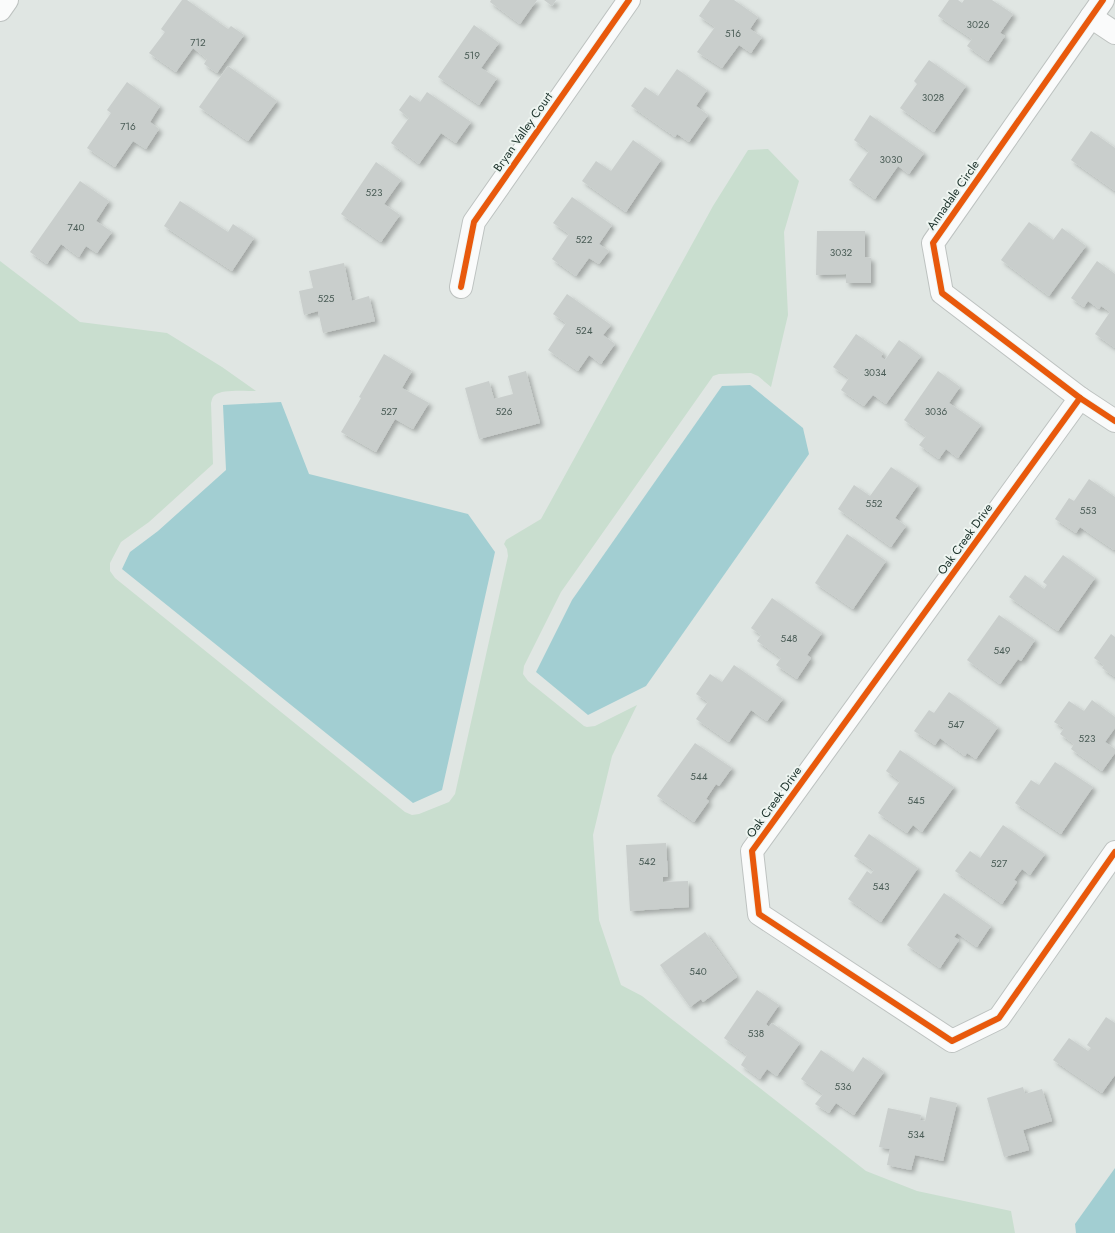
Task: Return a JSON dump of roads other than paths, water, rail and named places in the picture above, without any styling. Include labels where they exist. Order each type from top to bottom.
[{"type":"street","points":[[0,10],[7,0]]},
{"type":"street","name":"Bryan Valley Court","points":[[461,287],[474,222],[629,0]]},
{"type":"street","points":[[1097,8],[1115,33]]},
{"type":"street","name":"Annadale Circle","points":[[1097,8],[933,243],[942,293],[1080,398],[1115,421]]},
{"type":"street","name":"Oak Creek Drive","points":[[1080,398],[752,852],[759,914],[952,1040],[999,1018],[1115,852]]},
{"type":"water","points":[[750,385],[803,428],[809,454],[646,686],[588,715],[536,672],[572,600],[722,386]]},
{"type":"water","points":[[281,402],[309,474],[468,514],[495,552],[442,790],[413,803],[122,569],[130,552],[158,531],[226,470],[223,405]]},
{"type":"water","points":[[1115,1168],[1115,1233],[1076,1233],[1075,1224]]}]
